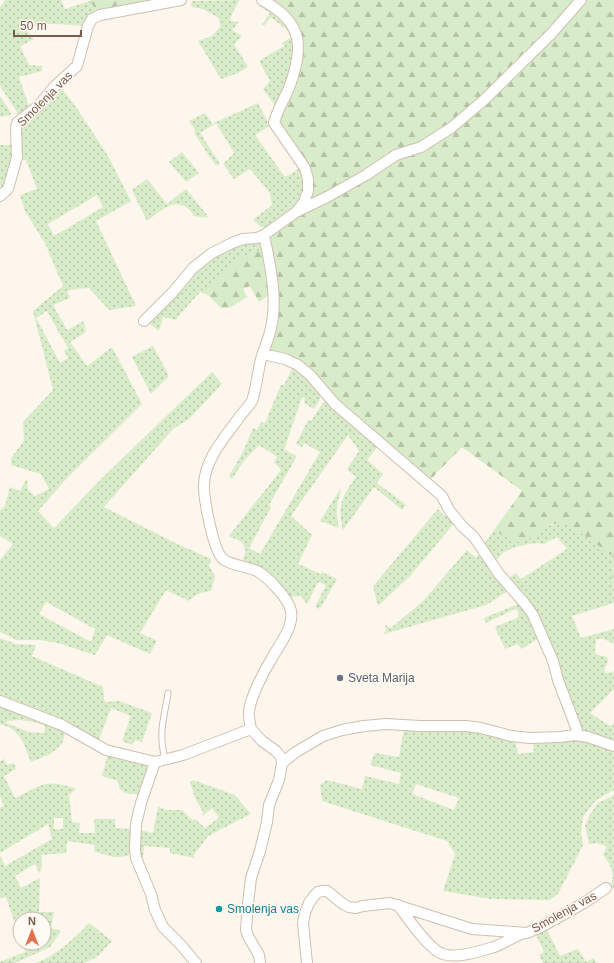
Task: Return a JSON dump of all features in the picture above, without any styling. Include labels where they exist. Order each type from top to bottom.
[{"type":"street","name":"Smolenja vas","points":[[0,196],[8,189],[17,157],[16,129],[18,123],[38,106],[54,87],[77,66],[88,26],[92,19],[100,15],[181,0]]},
{"type":"street","points":[[262,0],[282,12],[289,19],[294,26],[298,39],[299,53],[297,64],[288,90],[277,112],[274,123],[305,168],[308,179],[308,191],[304,202],[296,212]]},
{"type":"street","points":[[144,321],[173,292],[193,268],[212,254],[232,243],[244,239],[257,238],[264,235],[296,212],[327,197],[396,155],[421,147],[451,128],[484,100],[551,34],[581,0]]},
{"type":"street","points":[[260,963],[259,955],[246,930],[250,878],[260,851],[267,822],[269,805],[279,780],[282,763],[281,757],[276,751],[262,741],[250,729],[249,711],[262,676],[287,633],[292,611],[280,592],[265,576],[256,571],[228,562],[222,558],[218,552],[213,536],[206,504],[204,486],[206,469],[214,454],[251,401],[262,354],[271,328],[273,312],[272,280],[264,235]]},
{"type":"street","points":[[262,354],[298,364],[336,404],[442,496],[462,526],[474,537],[499,574],[533,615],[553,661],[558,680],[577,730],[576,735]]},
{"type":"street","points":[[0,701],[62,725],[106,750],[160,760],[183,755],[250,729]]},
{"type":"street","points":[[282,763],[296,752],[323,736],[342,730],[378,724],[436,727],[466,726],[481,728],[511,736],[530,738],[559,738],[576,735],[588,737],[614,746]]},
{"type":"street","points":[[160,760],[141,803],[136,824],[134,859],[151,894],[155,910],[163,926],[196,963]]},
{"type":"street","name":"Smolenja vas","points":[[307,963],[303,923],[309,903],[318,892],[327,891],[349,907],[356,908],[390,903],[472,929],[527,933],[543,926],[584,903],[606,888]]},
{"type":"street","points":[[398,905],[430,944],[438,952],[445,955],[461,955],[493,947],[520,934],[527,933]]},
{"type":"lane","points":[[160,760],[163,750],[161,731],[168,693]]},
{"type":"green space","points":[[5,0],[61,0],[65,9],[90,1],[98,13],[84,26],[47,24],[25,29],[34,39],[20,46],[29,65],[42,66],[42,71],[19,77],[29,107],[19,115],[0,86],[0,7]]},
{"type":"green space","points":[[167,0],[98,13],[90,1]]},
{"type":"green space","points":[[239,0],[230,18],[231,21],[239,22],[232,30],[242,36],[234,44],[248,67],[238,73],[221,79],[198,41],[212,36],[220,27],[219,18],[203,9],[192,7],[191,4],[192,1]]},
{"type":"green space","points":[[270,0],[614,0],[614,583],[612,583],[612,555],[568,524],[552,524],[524,541],[519,542],[509,539],[494,530],[522,491],[462,447],[429,481],[326,394],[317,382],[269,353],[267,348],[275,267],[271,237],[274,231],[311,191],[279,121],[302,47]]},
{"type":"green space","points":[[262,2],[273,8],[293,31],[295,64],[276,107],[263,89],[270,81],[259,61],[284,46],[282,43],[291,37],[286,29],[271,17],[264,26],[261,24],[270,13],[259,6]]},
{"type":"green space","points":[[59,85],[76,107],[108,156],[131,201],[96,221],[136,306],[109,310],[89,288],[67,291],[70,298],[53,305],[67,330],[84,321],[86,332],[70,342],[87,366],[112,347],[142,404],[68,477],[38,511],[54,528],[101,479],[212,372],[222,384],[189,419],[173,429],[104,507],[171,541],[211,559],[209,566],[215,576],[211,591],[199,594],[189,601],[166,590],[140,633],[157,641],[150,654],[107,635],[95,655],[58,643],[40,640],[17,640],[0,632],[0,560],[13,544],[0,536],[0,510],[5,506],[10,487],[20,491],[27,478],[28,490],[35,496],[49,489],[41,474],[11,465],[11,458],[24,441],[23,422],[53,390],[33,311],[63,286],[45,243],[25,211],[20,195],[37,189],[26,160],[20,160],[19,127]],"holes":[[[97,195],[103,207],[54,236],[48,224]],[[47,311],[68,348],[64,351],[68,358],[60,363],[36,318]],[[46,602],[95,629],[91,642],[39,614]]]},
{"type":"green space","points":[[0,96],[11,113],[10,115],[0,117]]},
{"type":"green space","points":[[258,103],[270,126],[255,135],[285,177],[302,167],[306,177],[301,205],[266,227],[261,227],[253,220],[272,205],[270,193],[250,169],[234,179],[223,164],[234,153],[216,123],[200,133],[220,164],[216,166],[194,133],[195,130],[189,121],[205,113],[212,124]]},
{"type":"green space","points":[[0,145],[13,145],[13,156],[4,190],[0,185]]},
{"type":"green space","points":[[182,152],[199,173],[186,182],[169,162]]},
{"type":"green space","points":[[147,179],[167,204],[186,189],[208,218],[193,216],[187,208],[177,204],[166,207],[147,221],[132,190]]},
{"type":"green space","points":[[257,242],[264,245],[265,248],[200,292],[177,318],[177,320],[163,317],[159,331],[150,324],[149,320],[189,277],[212,257],[235,245]]},
{"type":"green space","points":[[265,248],[270,294],[259,302],[250,286],[243,289],[247,297],[231,307],[226,308],[221,308],[208,295],[200,292],[238,258]]},
{"type":"green space","points":[[153,346],[169,376],[151,394],[132,357]]},
{"type":"green space","points":[[292,369],[314,385],[320,398],[314,409],[304,403],[305,398],[302,397],[284,450],[297,456],[269,505],[271,507],[249,548],[260,554],[320,452],[304,443],[302,447],[296,444],[308,420],[311,421],[324,401],[380,444],[367,460],[383,474],[377,483],[406,505],[402,510],[374,487],[343,530],[341,522],[342,502],[347,490],[356,477],[347,469],[359,451],[348,435],[291,516],[312,535],[298,564],[337,579],[320,609],[315,607],[326,585],[318,582],[307,604],[301,596],[289,597],[274,578],[263,570],[242,560],[246,551],[242,542],[229,536],[281,470],[274,462],[277,457],[259,445],[243,462],[232,479],[229,476],[243,452],[253,428],[257,430],[261,422],[265,423],[281,385],[284,385]]},
{"type":"green space","points":[[341,488],[337,508],[339,528],[320,521]]},
{"type":"green space","points":[[438,509],[444,516],[448,512],[456,521],[410,576],[378,606],[373,586]]},
{"type":"green space","points":[[560,522],[614,544],[614,603],[572,616],[581,638],[614,629],[614,644],[604,639],[596,639],[595,652],[598,655],[607,657],[608,661],[604,670],[606,673],[614,671],[614,689],[590,713],[610,726],[614,723],[614,743],[584,733],[580,728],[554,660],[506,580],[516,573],[521,579],[567,549],[557,537],[544,544],[529,544],[512,549],[503,553],[494,562],[483,546],[494,530],[508,538],[527,540],[540,529]]},
{"type":"green space","points":[[467,550],[476,558],[482,551],[508,591],[486,605],[384,634],[386,630],[385,625],[391,628],[423,601]]},
{"type":"green space","points":[[521,603],[541,637],[521,649],[518,644],[505,649],[495,627],[517,618],[519,614],[517,610],[515,609],[486,623],[484,618]]},
{"type":"green space","points":[[0,638],[16,644],[36,645],[32,656],[103,687],[104,700],[106,702],[119,701],[152,713],[142,742],[135,740],[132,745],[122,741],[131,716],[111,708],[98,742],[0,698]]},
{"type":"green space","points":[[0,703],[63,727],[63,740],[60,746],[50,754],[31,762],[21,738],[13,730],[0,724]],"holes":[[[18,720],[35,722],[45,726],[44,733],[29,732],[6,723],[7,721]]]},
{"type":"green space","points":[[404,728],[476,731],[490,734],[516,743],[518,754],[534,752],[533,744],[584,739],[614,748],[614,790],[596,800],[583,817],[581,832],[583,845],[558,894],[550,900],[491,899],[443,891],[455,854],[447,841],[322,801],[320,785],[327,780],[362,789],[365,776],[399,784],[401,773],[370,765],[375,753],[399,757]],"holes":[[[416,784],[459,798],[454,810],[412,794]]]},
{"type":"green space","points":[[108,754],[150,765],[142,795],[125,793],[119,788],[118,781],[102,776]]},
{"type":"green space","points":[[4,759],[7,765],[14,763],[16,769],[4,776],[15,798],[44,784],[58,784],[76,789],[69,795],[72,822],[80,823],[79,833],[95,833],[94,819],[115,819],[115,828],[133,829],[131,851],[129,855],[120,857],[111,856],[94,851],[95,845],[67,841],[66,853],[41,855],[42,864],[40,874],[35,864],[15,876],[21,888],[40,878],[39,911],[12,911],[12,914],[6,897],[0,898],[0,855],[5,866],[52,839],[48,824],[0,853],[0,808],[4,806],[0,796],[0,761]],"holes":[[[54,818],[63,818],[63,829],[54,829]]]},
{"type":"green space","points":[[193,780],[235,795],[251,814],[208,836],[194,855],[194,858],[170,853],[170,848],[144,846],[143,860],[141,861],[138,847],[139,830],[153,833],[158,807],[166,810],[182,810],[192,820],[195,819],[205,828],[219,818],[212,808],[202,816],[203,812],[195,798],[190,782]]},
{"type":"green space","points":[[614,795],[614,888],[611,888],[612,870],[603,855],[607,846],[596,843],[589,844],[585,826],[589,816],[598,803]]},
{"type":"green space","points":[[52,912],[54,912],[52,923]]},
{"type":"green space","points":[[89,923],[112,941],[98,956],[85,963],[36,963],[51,956],[65,946]]},
{"type":"green space","points":[[52,928],[61,931],[52,944]]},
{"type":"green space","points":[[546,928],[560,956],[578,949],[586,962],[594,958],[596,963],[543,963],[539,955],[544,952],[535,932]]},
{"type":"green space","points":[[41,951],[15,963],[0,963],[0,962],[25,952]]},
{"type":"place","name":"Sveta Marija","points":[[340,678]]},
{"type":"place","name":"Smolenja vas","points":[[219,909]]}]
